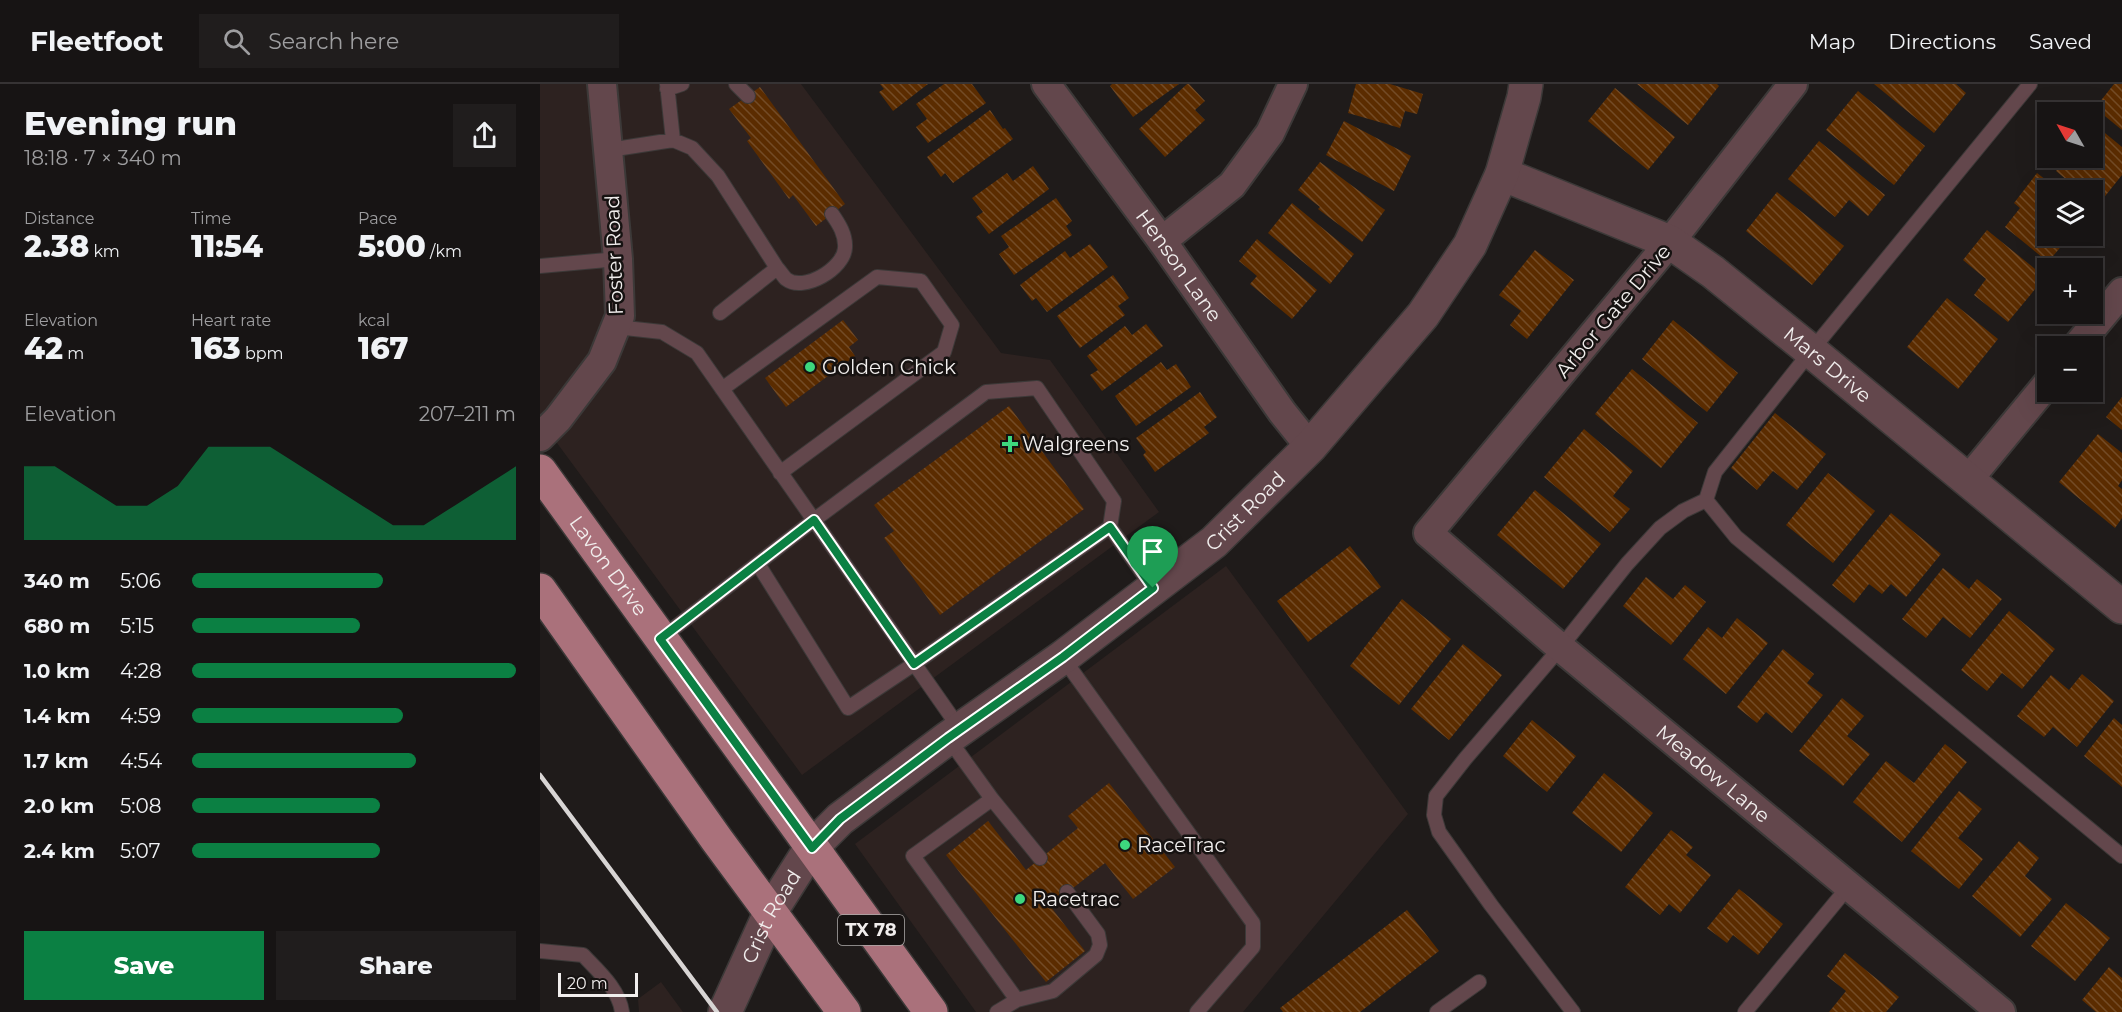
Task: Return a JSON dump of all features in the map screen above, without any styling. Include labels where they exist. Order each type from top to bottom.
[{"type":"main road","name":"Lavon Drive","points":[[540,471],[931,1012]]},
{"type":"main road","points":[[540,590],[717,840],[844,1012]]},
{"type":"street","name":"Foster Road","points":[[540,437],[558,419],[602,361],[620,316],[618,259],[602,84]]},
{"type":"street","name":"Henson Lane","points":[[1046,84],[1162,241],[1282,412],[1310,447]]},
{"type":"street","points":[[1162,241],[1232,185],[1270,133],[1293,84]]},
{"type":"street","name":"Crist Road","points":[[725,1012],[771,911],[812,848],[840,819],[1063,657],[1214,542],[1310,447],[1423,315],[1470,244],[1502,174],[1526,84]]},
{"type":"street","name":"Arbor Gate Drive","points":[[1428,534],[1670,242],[1793,84]]},
{"type":"street","name":"Mars Drive","points":[[1502,174],[1670,242],[1713,272],[2121,605]]},
{"type":"street","points":[[2085,336],[2122,292]]},
{"type":"street","points":[[1968,480],[2037,396]]},
{"type":"street","name":"Meadow Lane","points":[[1428,534],[2001,1012]]},
{"type":"lane","points":[[673,140],[667,87],[682,84]]},
{"type":"lane","points":[[736,84],[748,96]]},
{"type":"lane","points":[[1573,1012],[1439,832],[1434,815],[1436,796],[1561,647],[1627,564],[1660,528],[1683,511],[1706,500],[1715,472],[2030,84]]},
{"type":"lane","points":[[609,150],[673,140],[692,148],[718,176],[787,280],[800,283],[814,281],[840,263],[846,250],[843,231],[832,214]]},
{"type":"lane","points":[[540,266],[618,259]]},
{"type":"lane","points":[[720,313],[777,268]]},
{"type":"lane","points":[[722,389],[877,277],[921,281],[946,316],[952,325],[944,352],[780,473]]},
{"type":"lane","points":[[616,327],[662,332],[697,353],[914,664],[992,799],[1040,858]]},
{"type":"lane","points":[[660,639],[814,520],[986,392],[1036,388],[1114,501],[1110,527],[1153,588]]},
{"type":"lane","points":[[1706,500],[1736,537],[2122,856]]},
{"type":"lane","points":[[758,564],[848,708],[1110,527]]},
{"type":"lane","points":[[1063,657],[1253,923],[1253,947],[1197,1012]]},
{"type":"lane","points":[[992,799],[913,856],[1017,1000]]},
{"type":"lane","points":[[1745,1012],[1849,886]]},
{"type":"lane","points":[[997,1012],[1017,1000],[1053,992],[1096,955],[1100,945],[1098,934],[1067,892]]},
{"type":"lane","points":[[540,951],[583,955],[607,980],[621,1002],[622,1012]]},
{"type":"lane","points":[[1437,1012],[1479,982]]},
{"type":"shaded area","points":[[540,84],[801,84],[1001,353],[1050,360],[1159,512],[802,775],[540,420]]},
{"type":"shaded area","points":[[1226,566],[1408,814],[1243,1012],[976,1012],[855,844]]},
{"type":"shaded area","points":[[661,982],[683,1012],[639,1012],[638,999]]},
{"type":"building","points":[[880,84],[928,84],[893,111],[879,92],[884,89]]},
{"type":"building","points":[[944,84],[972,84],[986,103],[928,143],[916,127],[927,119],[916,104]]},
{"type":"building","points":[[1112,84],[1179,84],[1133,117],[1110,86]]},
{"type":"building","points":[[1187,84],[1205,101],[1195,110],[1205,120],[1165,157],[1139,129]]},
{"type":"building","points":[[1356,84],[1390,84],[1423,94],[1417,114],[1405,111],[1400,128],[1348,113]]},
{"type":"building","points":[[1637,84],[1717,84],[1719,86],[1688,125]]},
{"type":"building","points":[[1874,84],[1956,84],[1966,93],[1934,133]]},
{"type":"building","points":[[2114,84],[2122,84],[2122,130],[2103,115],[2103,102],[2100,102]]},
{"type":"building","points":[[760,87],[845,204],[816,226],[793,195],[789,199],[747,141],[751,138],[729,109]]},
{"type":"building","points":[[1615,88],[1675,137],[1648,170],[1588,121]]},
{"type":"building","points":[[1858,91],[1925,146],[1894,185],[1826,130]]},
{"type":"building","points":[[990,110],[1013,139],[953,183],[945,173],[941,177],[927,157]]},
{"type":"building","points":[[1344,121],[1411,156],[1394,191],[1326,155]]},
{"type":"building","points":[[2103,131],[2122,147],[2122,175],[2103,199],[2103,180],[2067,180],[2056,171],[2059,168],[2103,168]]},
{"type":"building","points":[[1819,141],[1885,195],[1868,216],[1849,200],[1835,217],[1788,179]]},
{"type":"building","points":[[1320,162],[1385,210],[1362,242],[1318,209],[1320,207],[1298,190]]},
{"type":"building","points":[[1033,166],[1049,189],[989,234],[976,217],[983,212],[972,198],[1007,173],[1013,181]]},
{"type":"building","points":[[2037,173],[2046,180],[2037,180],[2037,246],[2062,246],[2051,258],[2043,258],[2005,227],[2020,208],[2014,203]]},
{"type":"building","points":[[1777,192],[1844,246],[1812,285],[1746,231]]},
{"type":"building","points":[[1056,198],[1072,221],[1066,226],[1072,235],[1014,275],[999,254],[1009,247],[1001,236]]},
{"type":"building","points":[[1292,203],[1354,254],[1330,284],[1268,233]]},
{"type":"building","points":[[1987,230],[2037,271],[2037,287],[2008,322],[1974,295],[1986,279],[1963,260]]},
{"type":"building","points":[[1257,239],[1317,290],[1292,319],[1250,284],[1257,276],[1239,261]]},
{"type":"building","points":[[1090,244],[1108,267],[1047,312],[1036,298],[1032,301],[1020,285],[1065,251],[1070,258]]},
{"type":"building","points":[[1535,250],[1574,280],[1527,339],[1510,325],[1521,311],[1499,295]]},
{"type":"building","points":[[1113,275],[1129,298],[1118,306],[1125,315],[1080,348],[1057,316]]},
{"type":"building","points":[[1947,298],[1998,339],[1958,389],[1907,347]]},
{"type":"building","name":"Golden Chick","points":[[843,320],[858,340],[849,347],[855,356],[786,407],[765,378]]},
{"type":"building","points":[[1673,320],[1738,373],[1707,412],[1642,359]]},
{"type":"building","points":[[1146,324],[1163,346],[1102,391],[1090,375],[1098,370],[1087,356],[1125,326],[1132,335]]},
{"type":"building","points":[[1161,362],[1167,370],[1176,364],[1191,387],[1136,426],[1115,396]]},
{"type":"building","points":[[1632,369],[1698,423],[1661,468],[1595,414]]},
{"type":"building","points":[[1200,392],[1217,417],[1204,427],[1209,433],[1155,472],[1143,455],[1146,452],[1136,438]]},
{"type":"building","points":[[2122,397],[2122,430],[2106,417]]},
{"type":"building","name":"Walgreens","points":[[1009,406],[1084,509],[940,615],[884,538],[894,531],[874,505]]},
{"type":"building","points":[[1775,413],[1826,454],[1797,490],[1773,471],[1757,490],[1731,468]]},
{"type":"building","points":[[1584,429],[1633,471],[1613,496],[1630,509],[1610,532],[1544,477]]},
{"type":"building","points":[[2098,434],[2122,453],[2122,480],[2118,486],[2122,489],[2122,518],[2115,528],[2059,482]]},
{"type":"building","points":[[1828,473],[1875,511],[1833,563],[1786,525]]},
{"type":"building","points":[[1535,490],[1601,544],[1563,589],[1497,535]]},
{"type":"building","points":[[1891,513],[1941,554],[1906,597],[1891,584],[1882,594],[1869,584],[1854,603],[1832,585]]},
{"type":"building","points":[[1350,546],[1381,587],[1308,642],[1277,601]]},
{"type":"building","points":[[1943,568],[1969,589],[1977,579],[2002,599],[1970,638],[1943,617],[1926,638],[1902,619]]},
{"type":"building","points":[[1646,577],[1673,599],[1685,585],[1706,602],[1671,645],[1623,606]]},
{"type":"building","points":[[1402,599],[1451,639],[1399,705],[1350,666]]},
{"type":"building","points":[[2009,611],[2055,649],[2022,689],[2002,673],[1987,691],[1961,670]]},
{"type":"building","points":[[1737,618],[1768,643],[1726,694],[1683,659],[1708,627],[1722,638]]},
{"type":"building","points":[[1463,644],[1502,675],[1449,740],[1411,709]]},
{"type":"building","points":[[1783,649],[1814,674],[1807,683],[1823,695],[1792,733],[1766,712],[1757,723],[1737,707]]},
{"type":"building","points":[[2082,674],[2114,701],[2077,747],[2053,727],[2044,737],[2017,716],[2051,675],[2069,690]]},
{"type":"building","points":[[1842,698],[1864,716],[1847,736],[1870,754],[1843,786],[1799,751]]},
{"type":"building","points":[[2114,718],[2122,725],[2122,787],[2084,756]]},
{"type":"building","points":[[1532,720],[1576,756],[1547,792],[1503,756]]},
{"type":"building","points":[[1945,744],[1967,762],[1902,842],[1853,802],[1886,761],[1914,783]]},
{"type":"building","points":[[1604,773],[1653,813],[1621,852],[1572,813]]},
{"type":"building","name":"Racetrac","points":[[1109,783],[1175,867],[1133,899],[1105,863],[1050,906],[1085,951],[1046,982],[946,855],[988,821],[1026,870],[1078,828],[1068,816]]},
{"type":"building","points":[[1959,791],[1982,809],[1958,838],[1983,859],[1959,889],[1911,851]]},
{"type":"building","points":[[1671,830],[1693,847],[1686,855],[1711,875],[1680,913],[1669,904],[1660,915],[1625,887]]},
{"type":"building","points":[[2019,841],[2039,858],[2025,876],[2052,899],[2020,937],[1972,896]]},
{"type":"building","points":[[1739,889],[1783,924],[1758,955],[1733,935],[1727,943],[1707,928]]},
{"type":"building","points":[[2066,903],[2110,938],[2075,981],[2031,946]]},
{"type":"building","points":[[1407,910],[1439,951],[1360,1012],[1283,1012],[1280,1008]]},
{"type":"building","points":[[1845,953],[1899,997],[1886,1012],[1829,1012],[1846,991],[1827,976]]},
{"type":"building","points":[[2109,967],[2122,978],[2122,1012],[2096,1012],[2082,1000]]},
{"type":"railway","points":[[540,775],[717,1012]]},
{"type":"place","name":"Golden Chick","points":[[810,367]]},
{"type":"place","name":"Walgreens","points":[[1010,444]]},
{"type":"place","name":"RaceTrac","points":[[1125,845]]},
{"type":"place","name":"Racetrac","points":[[1020,899]]},
{"type":"route","points":[[814,520],[914,664],[1110,527],[1153,588],[1063,657],[948,738],[840,819],[812,848],[660,639],[814,520]]}]
